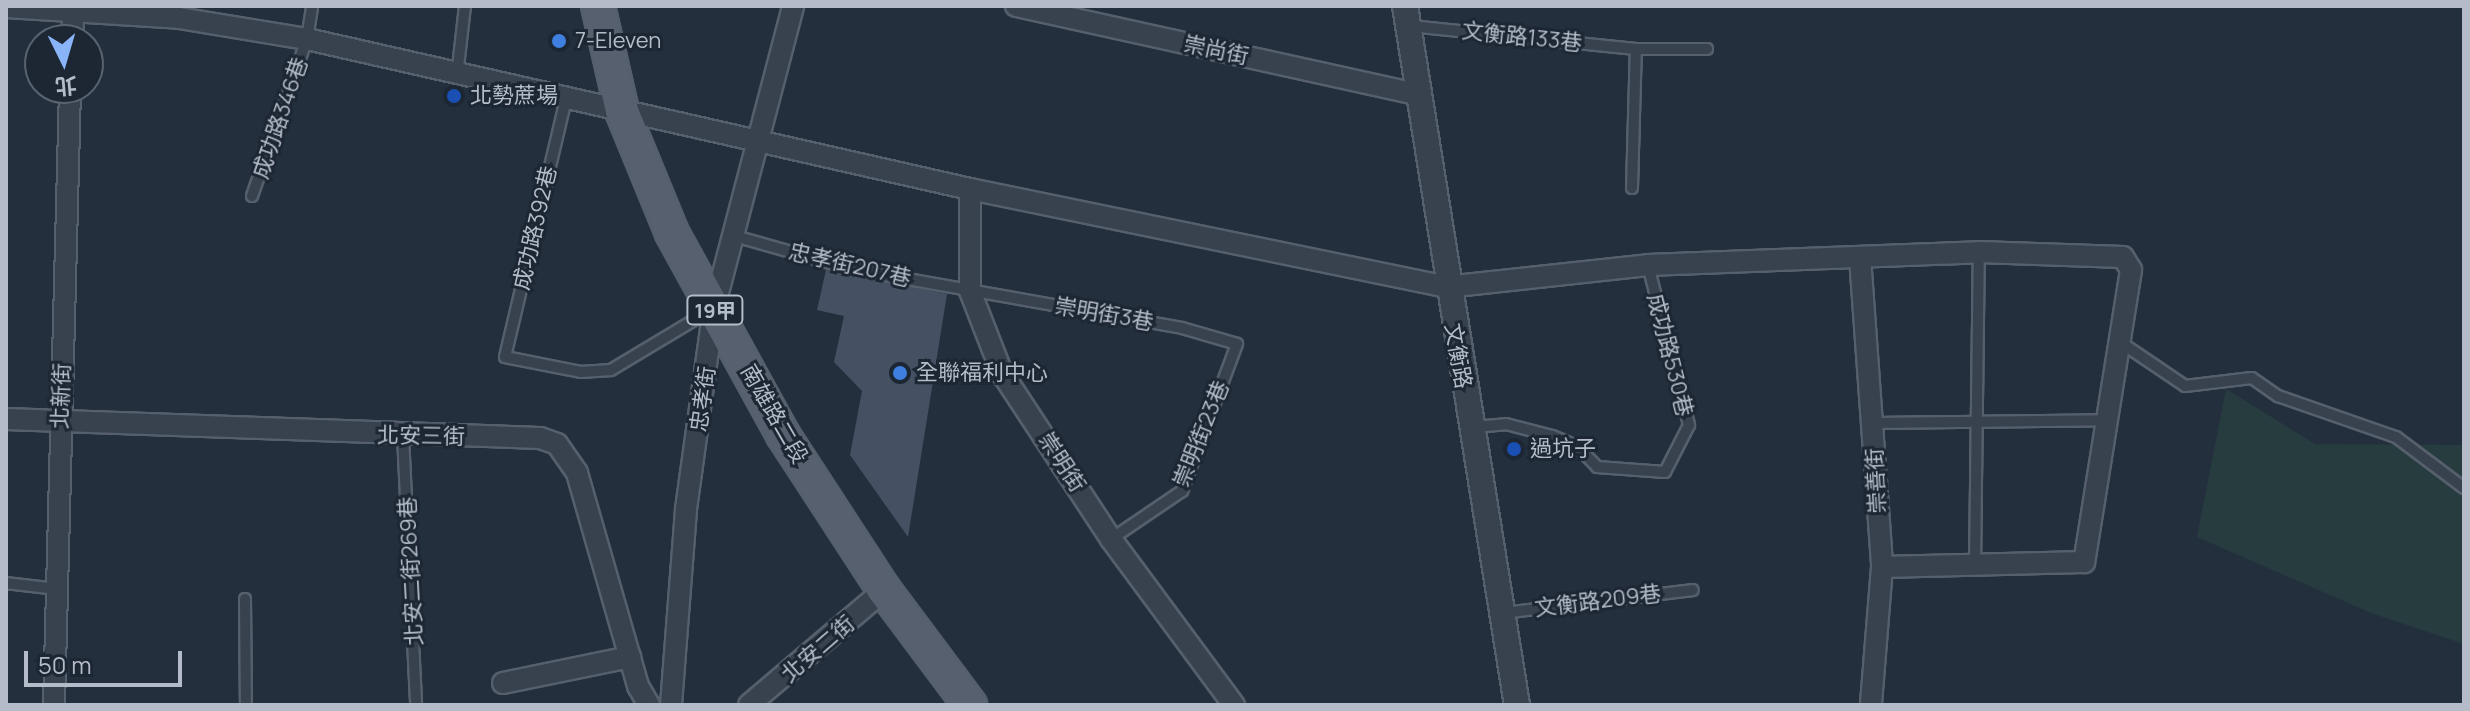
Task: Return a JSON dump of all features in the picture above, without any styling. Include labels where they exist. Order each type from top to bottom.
[{"type":"main road","name":"南雄路二段","points":[[598,6],[622,111],[672,233],[783,435],[884,590],[970,705]]},
{"type":"street","name":"忠孝街","points":[[671,705],[686,509],[714,308],[793,6]]},
{"type":"street","name":"崇尚街","points":[[1016,6],[1416,94]]},
{"type":"street","points":[[6,7],[179,18],[307,39],[457,76],[970,189],[1446,287],[1648,265],[1979,252],[2123,257],[2131,270],[2084,562],[1974,568],[1882,567]]},
{"type":"street","name":"文衡路","points":[[1406,16],[1446,287],[1517,705]]},
{"type":"street","name":"北新街","points":[[54,705],[70,104]]},
{"type":"street","name":"崇明街","points":[[970,189],[970,291],[1002,373],[1111,539],[1234,705]]},
{"type":"street","name":"崇善街","points":[[1860,257],[1882,567],[1871,705]]},
{"type":"street","name":"北安三街","points":[[6,419],[403,436],[540,438],[557,444],[577,473],[630,657],[649,705]]},
{"type":"street","name":"北安二街","points":[[749,705],[884,590]]},
{"type":"street","points":[[503,683],[630,657]]},
{"type":"lane","name":"成功路346巷","points":[[252,196],[307,39],[312,6]]},
{"type":"lane","points":[[457,76],[465,6]]},
{"type":"lane","name":"文衡路133巷","points":[[1406,16],[1636,49],[1707,49]]},
{"type":"lane","points":[[1632,188],[1636,49]]},
{"type":"lane","name":"成功路392巷","points":[[566,99],[505,357],[581,372],[611,370],[714,308]]},
{"type":"lane","name":"忠孝街207巷","points":[[731,235],[851,269],[970,291]]},
{"type":"lane","points":[[1974,568],[1979,421],[1979,252]]},
{"type":"lane","name":"成功路530巷","points":[[1472,427],[1506,424],[1577,446],[1597,467],[1665,472],[1689,425],[1648,265]]},
{"type":"lane","name":"崇明街3巷","points":[[970,291],[1182,328],[1237,344]]},
{"type":"lane","points":[[2120,342],[2185,386],[2252,378],[2278,396],[2396,437],[2464,488]]},
{"type":"lane","name":"崇明街23巷","points":[[1111,539],[1182,491],[1237,344]]},
{"type":"lane","points":[[1873,423],[2109,420]]},
{"type":"lane","name":"北安二街269巷","points":[[403,436],[416,705]]},
{"type":"lane","points":[[6,583],[57,589]]},
{"type":"lane","name":"文衡路209巷","points":[[1503,613],[1693,590]]},
{"type":"lane","points":[[245,599],[246,705]]},
{"type":"green space","points":[[2226,389],[2315,444],[2464,445],[2464,644],[2371,613],[2197,537]]},
{"type":"building","name":"全聯福利中心","points":[[826,270],[947,294],[908,537],[850,455],[862,391],[834,362],[844,316],[817,310]]},
{"type":"place","name":"7-Eleven","points":[[559,41]]},
{"type":"place","name":"北勢蔗場","points":[[454,96]]},
{"type":"place","name":"全聯福利中心","points":[[900,373]]},
{"type":"place","name":"過坑子","points":[[1514,449]]}]
